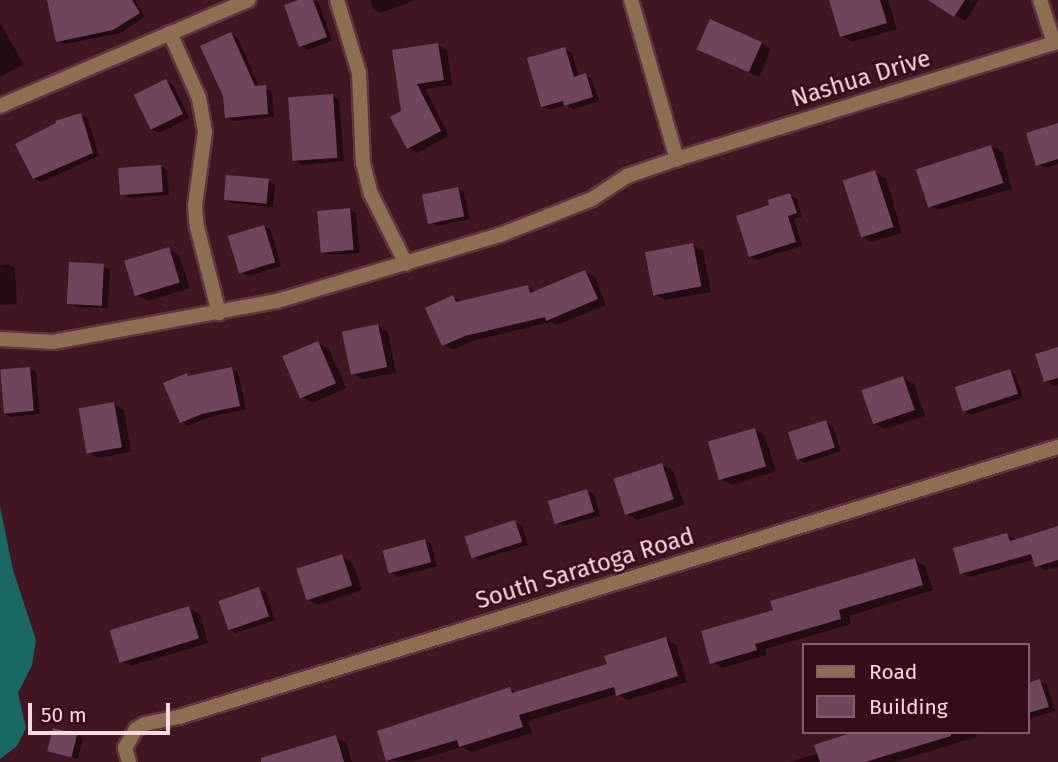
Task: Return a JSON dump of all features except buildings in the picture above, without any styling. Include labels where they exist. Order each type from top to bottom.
[{"type":"street","points":[[0,106],[248,0]]},
{"type":"street","points":[[337,0],[359,73],[363,163],[371,194],[406,264]]},
{"type":"street","points":[[631,0],[677,159]]},
{"type":"street","points":[[1040,0],[1056,43]]},
{"type":"street","points":[[170,33],[182,57],[201,110],[205,132],[195,206],[197,228],[219,313]]},
{"type":"street","name":"Nashua Drive","points":[[0,339],[52,342],[278,301],[500,234],[592,199],[628,176],[677,159],[1056,43]]},
{"type":"street","name":"South Saratoga Road","points":[[129,762],[125,748],[130,738],[145,724],[192,713],[1058,447]]},
{"type":"water","points":[[0,506],[13,570],[36,640],[32,665],[18,693],[26,728],[17,746],[0,759]]}]
